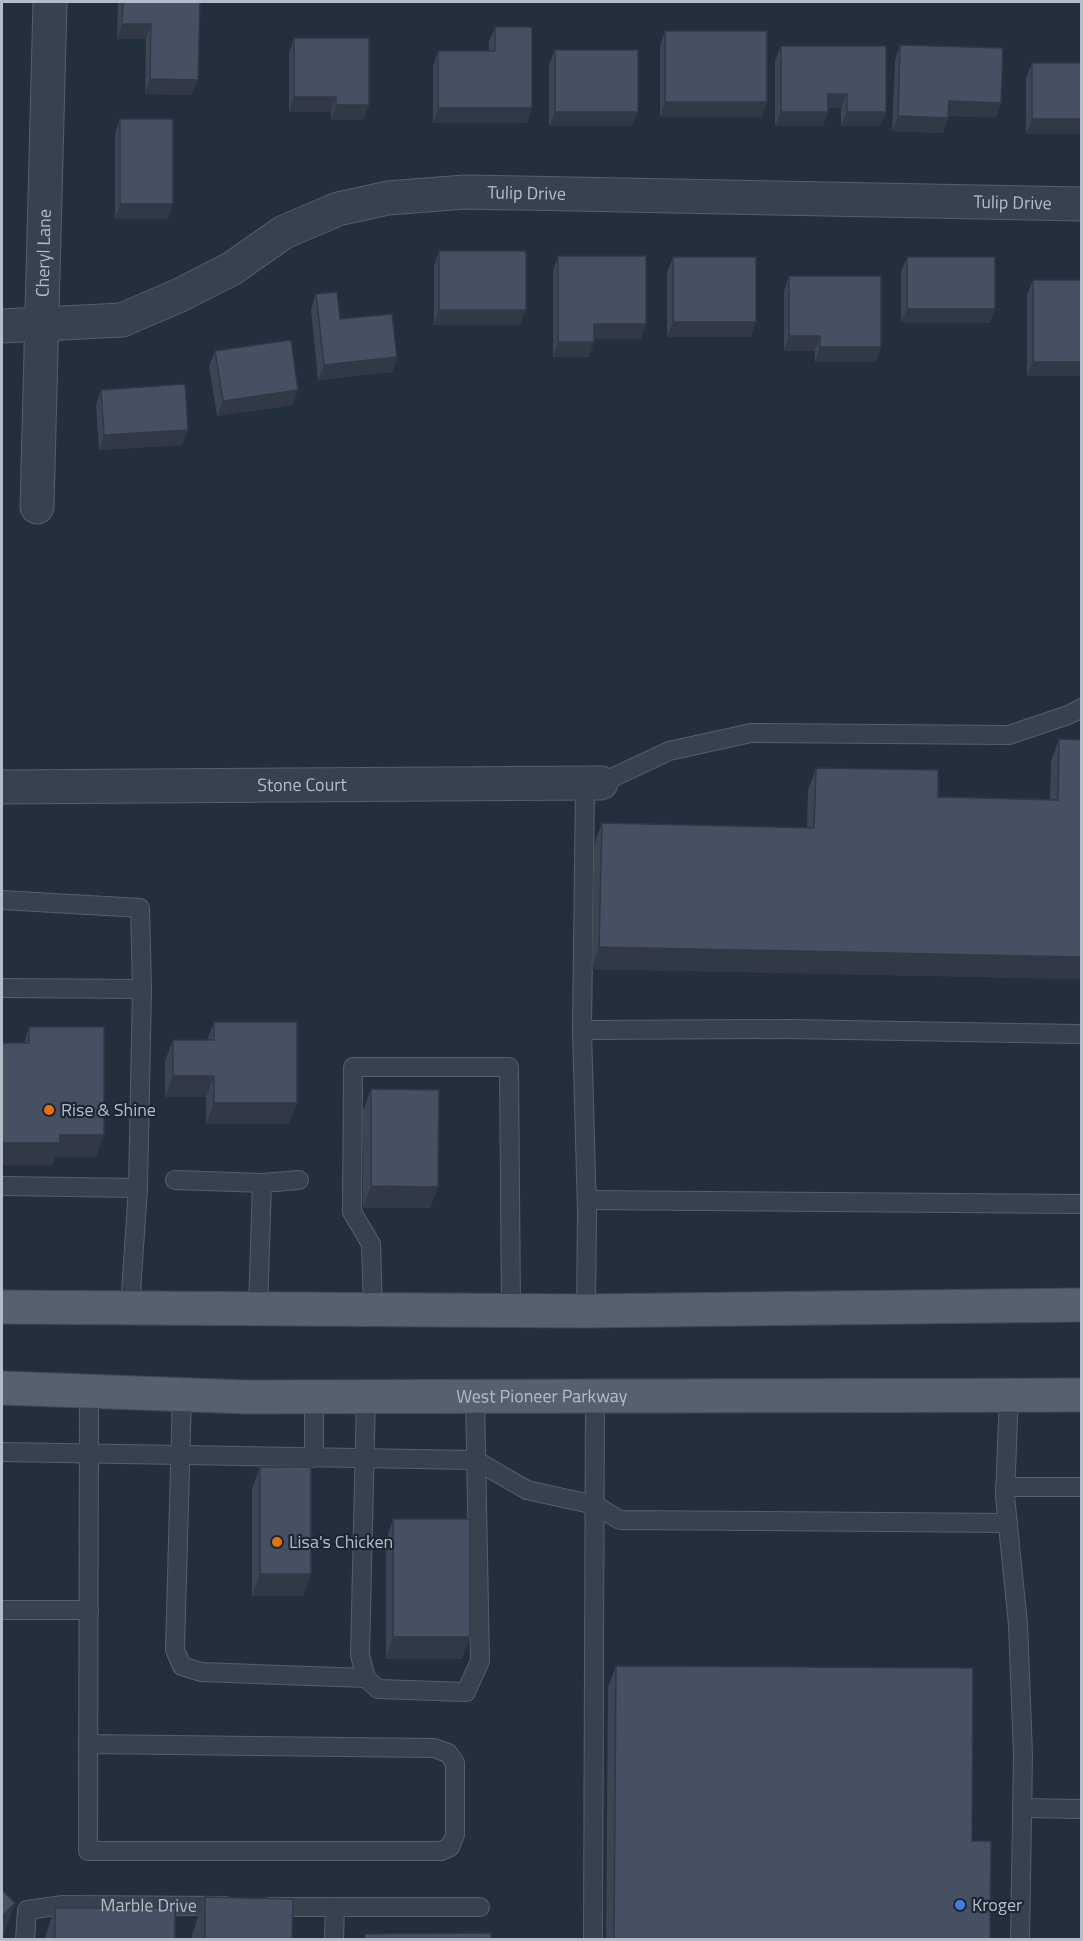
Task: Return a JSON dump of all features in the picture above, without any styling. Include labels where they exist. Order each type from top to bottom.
[{"type":"main road","points":[[2,1306],[586,1311],[1082,1305]]},
{"type":"main road","name":"West Pioneer Parkway","points":[[2,1388],[182,1395],[314,1397],[1082,1395]]},
{"type":"street","name":"Cheryl Lane","points":[[37,507],[44,326],[50,2]]},
{"type":"street","name":"Tulip Drive","points":[[2,326],[44,326],[122,320],[180,295],[231,269],[284,232],[338,208],[388,198],[465,192],[1082,204]]},
{"type":"street","name":"Stone Court","points":[[2,787],[593,783]]},
{"type":"lane","points":[[586,1311],[587,1200],[582,1030],[593,783],[669,751],[751,733],[1009,735],[1082,708]]},
{"type":"lane","points":[[2,900],[140,908],[142,989],[138,1188],[130,1307]]},
{"type":"lane","points":[[2,988],[142,989]]},
{"type":"lane","points":[[582,1030],[788,1029],[1082,1034]]},
{"type":"lane","points":[[373,1309],[371,1245],[352,1212],[353,1066],[509,1066],[511,1311]]},
{"type":"lane","points":[[175,1180],[262,1182],[299,1180]]},
{"type":"lane","points":[[258,1308],[262,1182]]},
{"type":"lane","points":[[2,1186],[138,1188]]},
{"type":"lane","points":[[587,1200],[1082,1204]]},
{"type":"lane","points":[[89,1391],[88,1851],[441,1851],[450,1847],[454,1835],[455,1763],[448,1754],[434,1748],[89,1744]]},
{"type":"lane","points":[[182,1395],[175,1650],[182,1666],[201,1672],[366,1678]]},
{"type":"lane","points":[[1009,1395],[1005,1486],[1018,1624],[1022,1808],[1020,1940]]},
{"type":"lane","points":[[314,1397],[314,1458]]},
{"type":"lane","points":[[366,1397],[360,1655],[366,1678],[378,1689],[466,1692],[480,1661],[475,1397]]},
{"type":"lane","points":[[593,1940],[595,1397]]},
{"type":"lane","points":[[2,1452],[365,1460],[475,1460],[527,1490],[595,1504],[620,1520],[1008,1523]]},
{"type":"lane","points":[[1005,1486],[1082,1486]]},
{"type":"lane","points":[[2,1610],[89,1610]]},
{"type":"lane","points":[[1022,1808],[1082,1809]]},
{"type":"lane","name":"Marble Drive","points":[[25,1940],[27,1910],[63,1905],[480,1907]]},
{"type":"lane","points":[[334,1907],[334,1940]]},
{"type":"building","points":[[123,2],[200,2],[198,80],[150,79],[151,24],[122,24]]},
{"type":"building","points":[[495,27],[532,27],[532,108],[438,108],[438,51],[495,51]]},
{"type":"building","points":[[665,31],[767,31],[767,102],[665,102]]},
{"type":"building","points":[[294,38],[369,38],[369,105],[336,105],[336,97],[294,97]]},
{"type":"building","points":[[900,45],[1003,48],[1001,103],[949,101],[948,118],[898,116]]},
{"type":"building","points":[[781,46],[886,46],[886,112],[847,112],[847,94],[828,94],[828,112],[781,112]]},
{"type":"building","points":[[555,50],[638,50],[638,112],[555,112]]},
{"type":"building","points":[[1032,63],[1082,63],[1082,119],[1032,119]]},
{"type":"building","points":[[120,119],[173,119],[173,204],[120,204]]},
{"type":"building","points":[[439,251],[526,251],[526,310],[439,310]]},
{"type":"building","points":[[558,256],[646,256],[646,324],[594,324],[594,342],[558,342]]},
{"type":"building","points":[[673,257],[756,257],[756,322],[673,322]]},
{"type":"building","points":[[907,257],[995,257],[995,309],[907,309]]},
{"type":"building","points":[[789,276],[881,276],[881,347],[820,347],[820,336],[789,336]]},
{"type":"building","points":[[1033,280],[1082,280],[1082,362],[1033,362]]},
{"type":"building","points":[[337,292],[340,319],[392,314],[397,357],[324,365],[316,294]]},
{"type":"building","points":[[291,340],[298,390],[223,401],[215,351]]},
{"type":"building","points":[[185,384],[188,430],[104,435],[101,390]]},
{"type":"building","points":[[1059,739],[1082,740],[1082,957],[599,947],[602,823],[814,828],[816,768],[938,770],[938,797],[1058,800]]},
{"type":"building","points":[[214,1022],[297,1022],[297,1103],[214,1103],[214,1076],[173,1076],[173,1040],[214,1040]]},
{"type":"building","name":"Rise & Shine","points":[[29,1027],[104,1027],[104,1135],[60,1135],[60,1143],[2,1143],[2,1043],[29,1043]]},
{"type":"building","points":[[371,1089],[439,1090],[438,1187],[371,1186]]},
{"type":"building","name":"Lisa's Chicken","points":[[260,1467],[311,1467],[311,1574],[260,1574]]},
{"type":"building","points":[[393,1519],[470,1519],[470,1637],[393,1637]]},
{"type":"building","points":[[616,1666],[973,1668],[972,1841],[991,1841],[990,1940],[614,1940]]},
{"type":"building","points":[[2,1890],[15,1903],[2,1916]]},
{"type":"building","points":[[205,1897],[293,1899],[292,1940],[205,1940]]},
{"type":"building","points":[[55,1908],[175,1908],[175,1940],[55,1940]]},
{"type":"building","points":[[491,1933],[491,1940],[365,1940],[365,1934]]},
{"type":"place","name":"Rise & Shine","points":[[49,1110]]},
{"type":"place","name":"Lisa's Chicken","points":[[277,1542]]},
{"type":"place","name":"Kroger","points":[[960,1905]]}]
